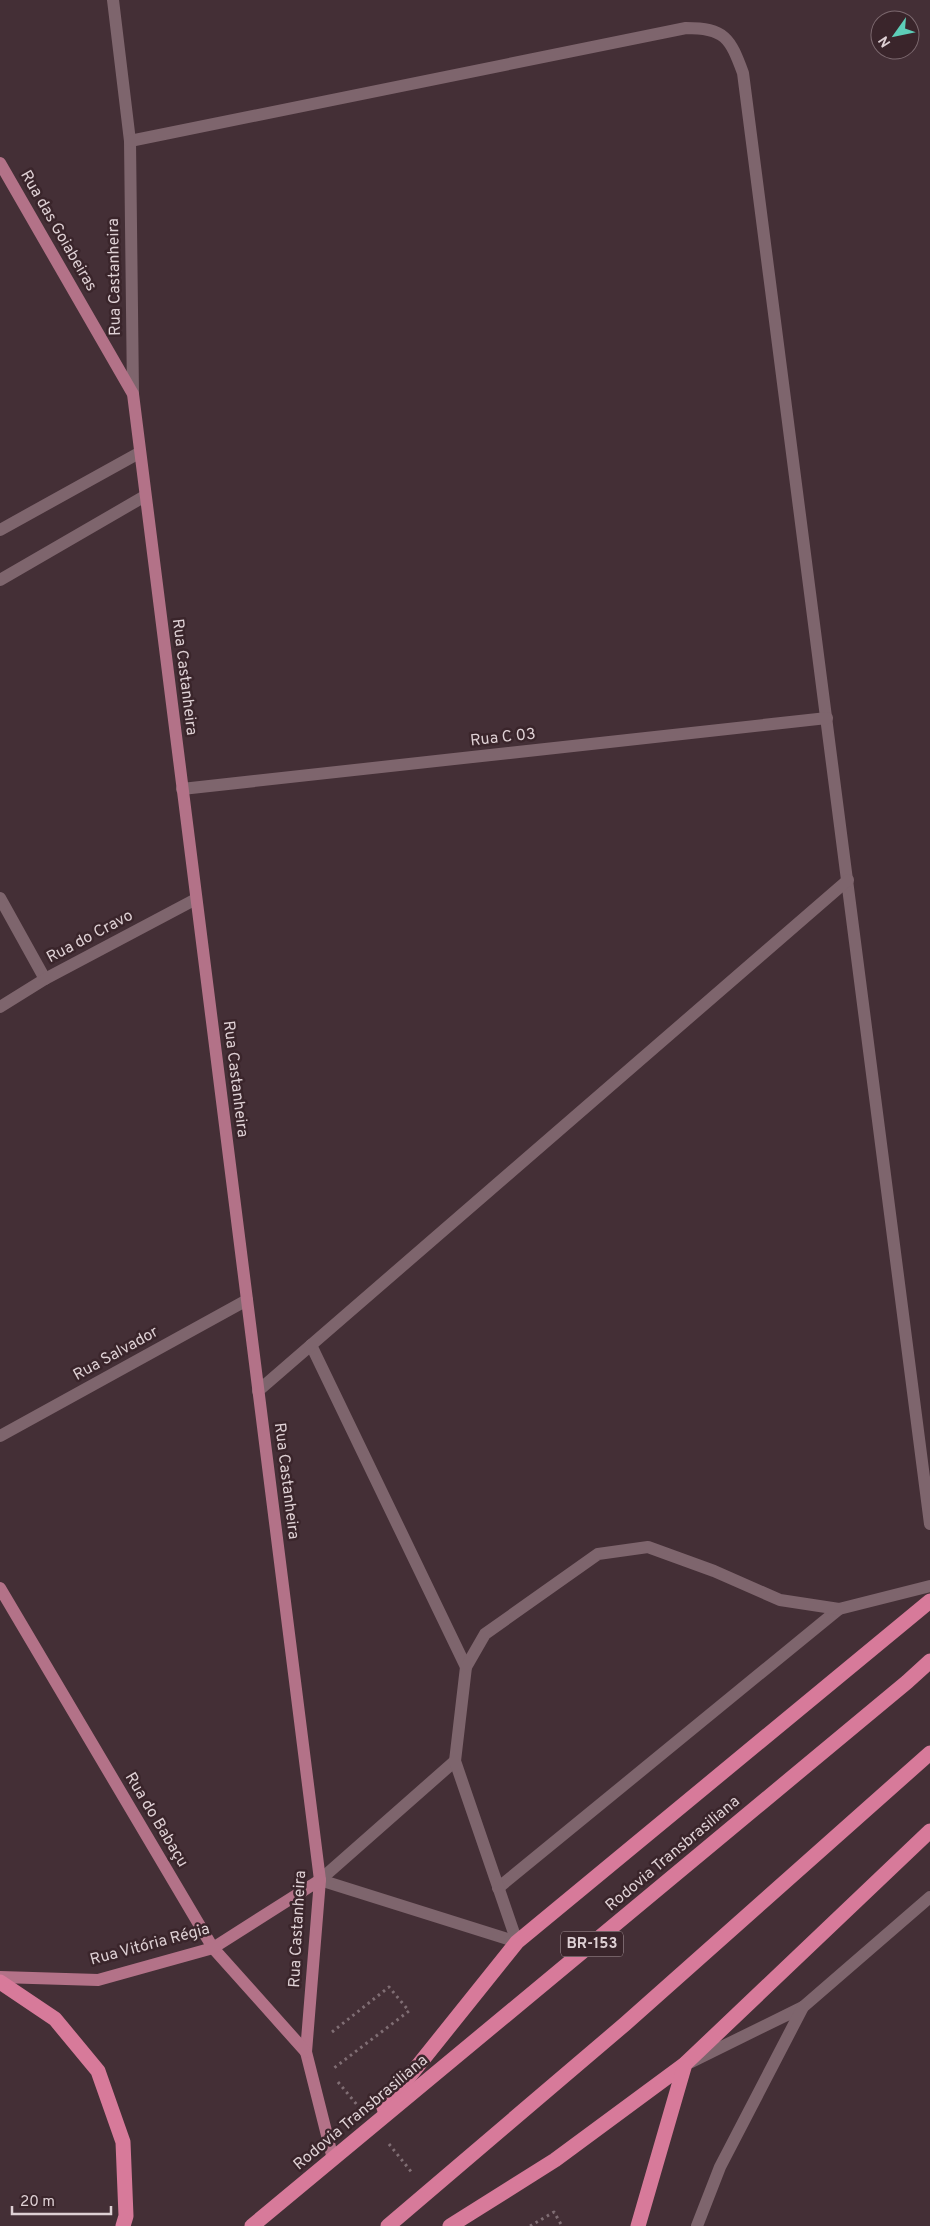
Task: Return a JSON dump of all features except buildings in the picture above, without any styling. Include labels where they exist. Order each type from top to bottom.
[{"type":"highway","points":[[364,2133],[516,1942],[930,1601]]},
{"type":"highway","name":"Rodovia Transbrasiliana","points":[[252,2226],[930,1661]]},
{"type":"highway","points":[[388,2226],[625,2024],[930,1752]]},
{"type":"highway","points":[[450,2226],[555,2160],[685,2064],[930,1831]]},
{"type":"highway","points":[[0,1982],[55,2019],[98,2071],[123,2142],[126,2216],[123,2226]]},
{"type":"highway","points":[[638,2226],[685,2064]]},
{"type":"main road","name":"Rua das Goiabeiras","points":[[0,163],[133,394]]},
{"type":"main road","name":"Rua Castanheira","points":[[133,394],[320,1880],[306,2052],[333,2159]]},
{"type":"main road","name":"Rua do Babaçu","points":[[0,1588],[213,1948],[306,2052]]},
{"type":"main road","name":"Rua Vitória Régia","points":[[0,1977],[98,1980],[213,1948],[320,1880]]},
{"type":"street","name":"Rua Castanheira","points":[[114,0],[130,141],[133,394]]},
{"type":"street","points":[[130,141],[686,28],[708,28],[723,35],[735,52],[743,73],[930,1524]]},
{"type":"street","points":[[0,530],[139,453]]},
{"type":"street","points":[[0,580],[145,496]]},
{"type":"street","name":"Rua C 03","points":[[182,789],[826,718]]},
{"type":"street","points":[[258,1391],[848,880]]},
{"type":"street","points":[[0,898],[45,979]]},
{"type":"street","name":"Rua do Cravo","points":[[0,1007],[45,979],[196,899]]},
{"type":"street","name":"Rua Salvador","points":[[0,1436],[247,1300]]},
{"type":"street","points":[[311,1345],[466,1667]]},
{"type":"street","points":[[516,1942],[455,1761],[466,1667],[485,1634],[598,1554],[648,1547],[714,1571],[780,1600],[839,1609],[930,1586]]},
{"type":"street","points":[[498,1888],[839,1609]]},
{"type":"street","name":"Rua Vitória Régia","points":[[320,1880],[455,1761]]},
{"type":"street","points":[[320,1880],[516,1942]]},
{"type":"street","points":[[685,2064],[803,2007],[930,1897]]},
{"type":"street","points":[[697,2226],[720,2167],[803,2007]]},
{"type":"path","points":[[306,2052],[389,1987],[409,2011],[330,2071]]},
{"type":"path","points":[[336,2079],[361,2110]]},
{"type":"path","points":[[386,2141],[418,2180]]},
{"type":"path","points":[[530,2226],[554,2212],[562,2226]]}]
